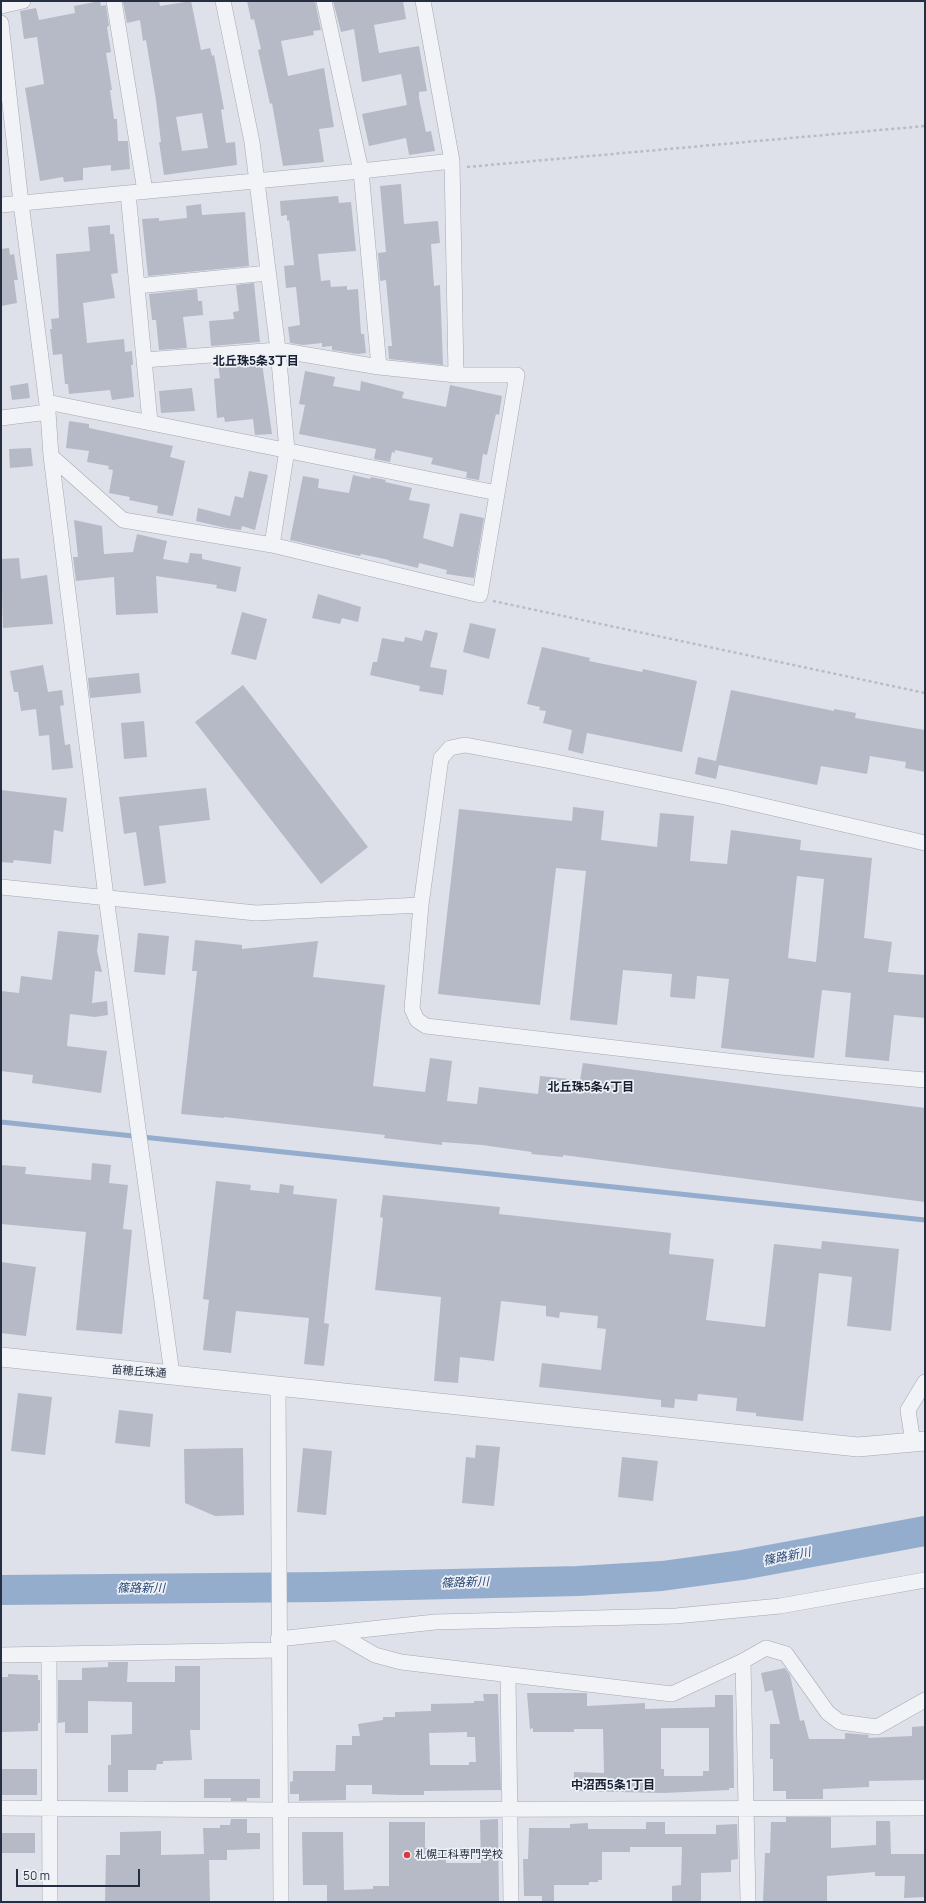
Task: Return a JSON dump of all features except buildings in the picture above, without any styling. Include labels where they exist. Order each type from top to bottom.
[{"type":"street","points":[[1,6],[23,1]]},
{"type":"street","points":[[114,1],[145,191]]},
{"type":"street","points":[[223,1],[252,142],[278,350],[287,450],[272,546]]},
{"type":"street","points":[[324,1],[361,171],[379,367]]},
{"type":"street","points":[[423,1],[452,165],[456,375]]},
{"type":"street","points":[[1,23],[21,203],[48,407],[51,456],[106,897],[172,1374]]},
{"type":"street","points":[[1,205],[361,171],[452,165]]},
{"type":"street","points":[[128,193],[150,422]]},
{"type":"street","points":[[137,286],[268,274]]},
{"type":"street","points":[[51,456],[123,520],[272,546],[480,595],[517,376],[456,375],[379,367],[278,350],[144,360]]},
{"type":"street","points":[[1,418],[48,407],[150,422],[498,494]]},
{"type":"street","points":[[925,843],[725,797],[465,744],[450,748],[441,758],[421,905],[412,1009],[417,1020],[426,1026],[780,1067],[925,1080]]},
{"type":"street","points":[[1,887],[256,913],[421,905]]},
{"type":"street","name":"苗穂丘珠通","points":[[1,1357],[129,1372],[172,1374],[851,1446],[919,1442]]},
{"type":"street","points":[[919,1442],[908,1410],[925,1382]]},
{"type":"street","points":[[278,1386],[277,1523],[281,1902]]},
{"type":"street","points":[[1,1655],[50,1655],[279,1645],[337,1633],[435,1622],[684,1616],[780,1606],[925,1580]]},
{"type":"street","points":[[337,1633],[375,1655],[402,1662],[672,1694],[743,1661],[766,1648],[786,1654],[828,1713],[840,1722],[877,1727],[925,1700]]},
{"type":"street","points":[[50,1655],[50,1902]]},
{"type":"street","points":[[743,1661],[748,1902]]},
{"type":"street","points":[[508,1675],[511,1902]]},
{"type":"street","points":[[1,1808],[50,1807],[280,1810],[925,1808]]},
{"type":"path","points":[[452,165],[925,126]]},
{"type":"path","points":[[480,595],[492,601],[925,693]]},
{"type":"waterway","points":[[1,1122],[925,1220]]},
{"type":"waterway","name":"篠路新川","points":[[1,1590],[324,1587],[578,1581],[662,1576],[742,1565],[925,1531]]},
{"type":"place","name":"札幌工科専門学校","points":[[407,1855]]},
{"type":"district","name":"北丘珠5条3丁目","points":[[256,362]]},
{"type":"district","name":"北丘珠5条4丁目","points":[[591,1088]]},
{"type":"district","name":"中沼西5条1丁目","points":[[613,1786]]}]
